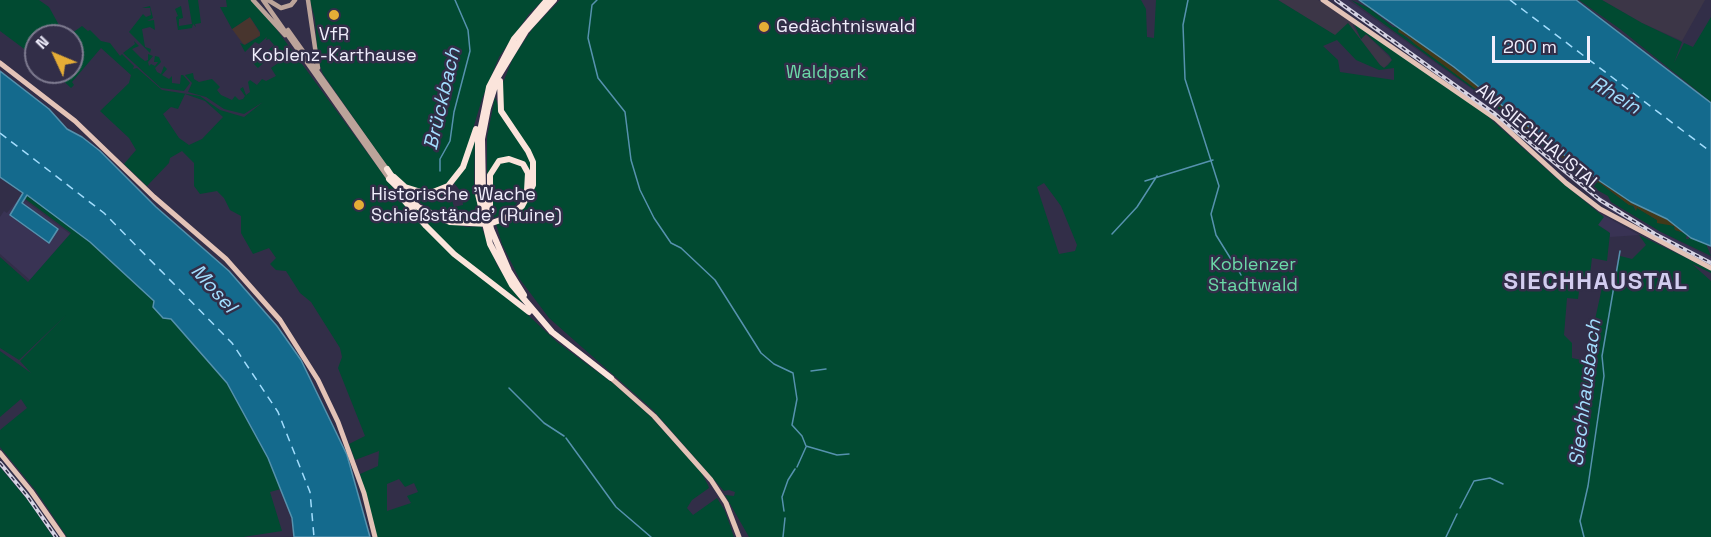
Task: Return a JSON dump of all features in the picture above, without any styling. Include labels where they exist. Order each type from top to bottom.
[{"type":"highway","points":[[387,170],[399,182],[413,190],[433,192],[448,186],[463,167],[500,62],[522,28],[547,0]]},
{"type":"highway","points":[[486,209],[481,180],[482,139],[492,92],[505,64],[526,31],[554,0]]},
{"type":"highway","points":[[389,179],[418,207],[450,222],[489,224],[506,218],[522,206],[531,192],[534,171],[528,151],[501,111],[498,95],[505,64]]},
{"type":"highway","points":[[482,114],[476,168],[486,209],[494,225],[490,232],[504,273],[543,324]]},
{"type":"highway","points":[[387,170],[404,192],[430,211],[450,218],[479,221],[505,216],[524,197],[529,184],[528,172],[519,161],[504,159],[493,167],[486,209]]},
{"type":"highway","points":[[389,179],[439,241],[574,351],[611,378]]},
{"type":"highway","points":[[490,232],[509,271],[524,295],[554,330],[611,378]]},
{"type":"main road","name":"AM SIECHHAUSTAL","points":[[1323,0],[1496,119],[1566,183],[1600,209],[1711,268]]},
{"type":"main road","points":[[0,63],[75,121],[154,197],[226,259],[280,320],[318,380],[338,422],[364,493],[375,537]]},
{"type":"main road","points":[[611,378],[654,416],[711,480],[726,503],[739,537]]},
{"type":"main road","points":[[0,453],[31,491],[63,537]]},
{"type":"street","points":[[253,0],[293,44]]},
{"type":"street","points":[[266,0],[293,44],[389,179]]},
{"type":"street","points":[[266,0],[281,8],[291,5],[295,0]]},
{"type":"street","points":[[266,0],[387,170]]},
{"type":"street","points":[[308,0],[313,20],[315,57],[321,76]]},
{"type":"shaded area","points":[[1278,0],[1318,0],[1353,21],[1353,26],[1361,39],[1366,34],[1392,60],[1384,68],[1380,65],[1348,23],[1336,36]]},
{"type":"shaded area","points":[[1331,0],[1348,0],[1476,92],[1602,197],[1629,216],[1711,258],[1711,264],[1609,210],[1480,104]]},
{"type":"shaded area","points":[[1602,0],[1705,0],[1682,41],[1642,23]]},
{"type":"shaded area","points":[[250,17],[261,35],[244,45],[232,29]]},
{"type":"shaded area","points":[[20,197],[70,234],[30,280],[0,254],[0,217],[4,211],[7,213]]},
{"type":"shaded area","points":[[1603,215],[1639,235],[1610,237],[1609,232],[1598,225]]},
{"type":"green space","points":[[0,0],[39,0],[49,7],[58,24],[24,24],[24,49],[0,31]]},
{"type":"green space","points":[[188,0],[198,0],[201,23],[195,24],[196,27],[193,24],[192,28],[178,30],[176,17],[178,16],[175,9],[181,6],[183,18],[179,19],[179,26],[192,24]]},
{"type":"green space","points":[[226,0],[251,0],[274,26],[419,223],[514,302],[557,342],[614,384],[650,416],[701,472],[708,485],[709,488],[692,500],[687,508],[693,515],[717,498],[725,511],[734,537],[377,537],[360,474],[378,466],[379,451],[355,460],[349,444],[365,436],[338,368],[342,357],[340,348],[311,302],[300,293],[286,271],[276,270],[270,264],[276,258],[269,248],[253,254],[241,233],[241,216],[230,210],[224,198],[217,191],[200,194],[194,186],[194,163],[182,151],[170,158],[169,163],[147,186],[124,164],[136,150],[129,138],[100,111],[129,83],[131,75],[101,48],[84,68],[84,28],[90,30],[101,41],[110,43],[120,56],[122,54],[134,66],[133,69],[137,68],[162,90],[200,96],[220,110],[244,117],[263,102],[244,114],[224,109],[206,97],[188,92],[192,83],[185,75],[193,73],[194,79],[199,82],[212,79],[220,87],[217,90],[221,95],[232,100],[235,96],[239,100],[243,99],[245,96],[240,89],[243,87],[246,95],[250,92],[248,82],[250,80],[257,85],[262,79],[266,81],[276,76],[271,68],[281,61],[275,52],[258,68],[252,62],[257,61],[274,45],[269,39],[266,40],[267,37],[259,44],[255,42],[245,52],[240,43],[245,45],[260,36],[260,32],[250,17],[232,29],[220,7],[227,7]],"holes":[[[185,94],[205,101],[223,117],[202,139],[189,145],[179,138],[163,114],[171,107],[178,109]],[[399,479],[405,487],[414,483],[418,492],[407,496],[411,503],[387,511],[387,484]]]},
{"type":"green space","points":[[310,0],[543,0],[529,14],[499,57],[482,99],[463,162],[450,182],[434,189],[420,190],[409,187],[392,173],[323,74],[318,60],[315,19]]},
{"type":"green space","name":"Koblenzer Stadtwald","points":[[560,0],[1141,0],[1146,9],[1147,37],[1154,38],[1156,0],[1278,0],[1335,35],[1348,23],[1384,68],[1392,60],[1389,55],[1366,34],[1361,39],[1353,22],[1483,112],[1554,176],[1604,217],[1598,225],[1610,233],[1607,261],[1592,258],[1589,283],[1580,283],[1578,299],[1567,298],[1564,335],[1572,343],[1572,358],[1586,361],[1603,283],[1614,286],[1620,256],[1632,259],[1646,245],[1639,235],[1711,270],[1711,273],[1692,264],[1711,281],[1711,537],[749,537],[725,495],[734,496],[735,492],[724,491],[653,410],[549,318],[519,278],[502,244],[496,224],[526,205],[534,188],[536,170],[504,115],[502,85],[513,58],[533,28]],"holes":[[[1337,40],[1356,60],[1379,70],[1394,68],[1394,80],[1340,72],[1338,60],[1323,46]],[[1044,183],[1061,206],[1077,245],[1075,251],[1059,254],[1037,187]]]},
{"type":"green space","points":[[1351,0],[1369,8],[1393,27],[1400,28],[1398,31],[1500,107],[1562,160],[1600,183],[1629,205],[1632,204],[1636,211],[1636,207],[1657,220],[1674,226],[1675,230],[1687,234],[1686,239],[1689,239],[1689,236],[1706,244],[1711,256],[1661,232],[1611,202],[1608,196],[1588,185],[1484,97]]},
{"type":"green space","points":[[1579,0],[1602,0],[1682,42],[1674,63],[1684,43],[1693,47],[1711,17],[1711,102],[1620,29]]},
{"type":"green space","points":[[150,6],[153,18],[147,21],[154,20],[155,30],[150,27],[142,29],[145,47],[151,49],[150,53],[129,32],[143,14],[146,17],[151,15],[150,8],[142,8]]},
{"type":"green space","points":[[134,41],[139,46],[132,49],[141,58],[145,61],[148,60],[148,54],[153,56],[148,62],[149,66],[151,64],[155,66],[158,62],[154,62],[155,56],[159,57],[161,62],[155,68],[157,72],[161,74],[164,66],[167,69],[162,75],[169,79],[172,76],[172,83],[180,84],[181,75],[183,75],[190,83],[184,91],[161,88],[123,53],[135,44]]},
{"type":"green space","points":[[495,97],[503,119],[530,157],[533,175],[526,166],[504,158],[487,185],[487,137]]},
{"type":"green space","points":[[475,138],[474,183],[480,220],[464,220],[433,211],[413,198],[402,186],[412,192],[452,187],[449,190],[454,207],[463,205],[462,193],[454,183]]},
{"type":"green space","points":[[505,160],[520,164],[526,172],[526,192],[512,209],[494,218],[490,183],[495,167]]},
{"type":"green space","points":[[26,195],[90,242],[154,301],[153,307],[171,318],[227,383],[268,458],[281,489],[270,492],[282,531],[243,537],[67,537],[36,491],[0,447],[0,430],[27,408],[21,399],[0,417],[0,351],[31,373],[20,361],[66,315],[19,360],[0,348],[0,257],[28,282],[71,233],[24,198]]},
{"type":"green space","points":[[413,206],[442,222],[467,227],[481,226],[497,265],[523,303],[465,261],[436,234]]},
{"type":"green space","points":[[0,467],[30,503],[53,537],[0,537]]},
{"type":"sand","points":[[1400,28],[1520,117],[1579,167],[1631,202],[1677,224],[1685,233],[1675,230],[1674,226],[1657,223],[1657,220],[1637,208],[1636,211],[1634,206],[1629,205],[1600,183],[1589,180],[1585,173],[1575,169],[1500,107],[1408,37],[1398,32]]},
{"type":"water","name":"Rhein","points":[[1359,0],[1576,0],[1711,103],[1711,246],[1691,238],[1667,219],[1631,202],[1579,167],[1454,67]]},
{"type":"water","name":"Mosel","points":[[0,71],[49,109],[67,129],[100,151],[156,207],[229,271],[277,326],[301,360],[347,455],[370,537],[294,537],[292,518],[268,458],[227,383],[171,319],[163,318],[153,307],[154,301],[90,242],[27,195],[22,203],[58,229],[49,243],[10,215],[23,193],[0,177]]},
{"type":"waterway","name":"Brückbach","points":[[440,171],[440,159],[450,141],[454,112],[470,51],[468,30],[455,0]]},
{"type":"waterway","points":[[597,0],[592,5],[588,38],[598,78],[625,112],[631,160],[640,190],[654,218],[671,243],[681,248],[715,280],[761,353],[774,364],[793,373],[797,399],[792,425],[802,436],[806,446],[837,455],[849,454]]},
{"type":"waterway","points":[[1188,0],[1183,25],[1185,79],[1219,186],[1211,214],[1216,235],[1234,264]]},
{"type":"waterway","points":[[1145,181],[1213,160]]},
{"type":"waterway","points":[[1112,234],[1137,207],[1157,176]]},
{"type":"waterway","name":"Siechhausbach","points":[[1584,537],[1580,521],[1588,486],[1604,376],[1602,356],[1620,251]]},
{"type":"waterway","points":[[1237,268],[1241,275]]},
{"type":"waterway","points":[[811,371],[826,369]]},
{"type":"waterway","name":"Brückbach","points":[[509,388],[544,423],[564,436]]},
{"type":"waterway","name":"Brückbach","points":[[566,438],[616,507],[651,537]]},
{"type":"waterway","points":[[797,467],[806,447]]},
{"type":"waterway","points":[[784,511],[782,497],[795,469]]},
{"type":"waterway","points":[[1460,508],[1474,481],[1490,478],[1503,484]]},
{"type":"waterway","points":[[1446,537],[1457,514]]},
{"type":"waterway","points":[[783,537],[785,518]]},
{"type":"ferry route","points":[[1510,0],[1711,152]]},
{"type":"ferry route","points":[[0,133],[104,213],[232,343],[278,412],[310,492],[314,537]]},
{"type":"railway","points":[[1336,0],[1495,114],[1600,200],[1655,234],[1711,263]]},
{"type":"railway","points":[[0,463],[28,497],[56,537]]},
{"type":"place","name":"VfR Koblenz-Karthause","points":[[334,15]]},
{"type":"place","name":"Gedächtniswald","points":[[764,27]]},
{"type":"place","name":"Historische 'Wache Schießstände' (Ruine)","points":[[359,205]]},
{"type":"district","name":"SIECHHAUSTAL","points":[[1596,282]]},
{"type":"park label","name":"Waldpark","points":[[826,73]]}]
